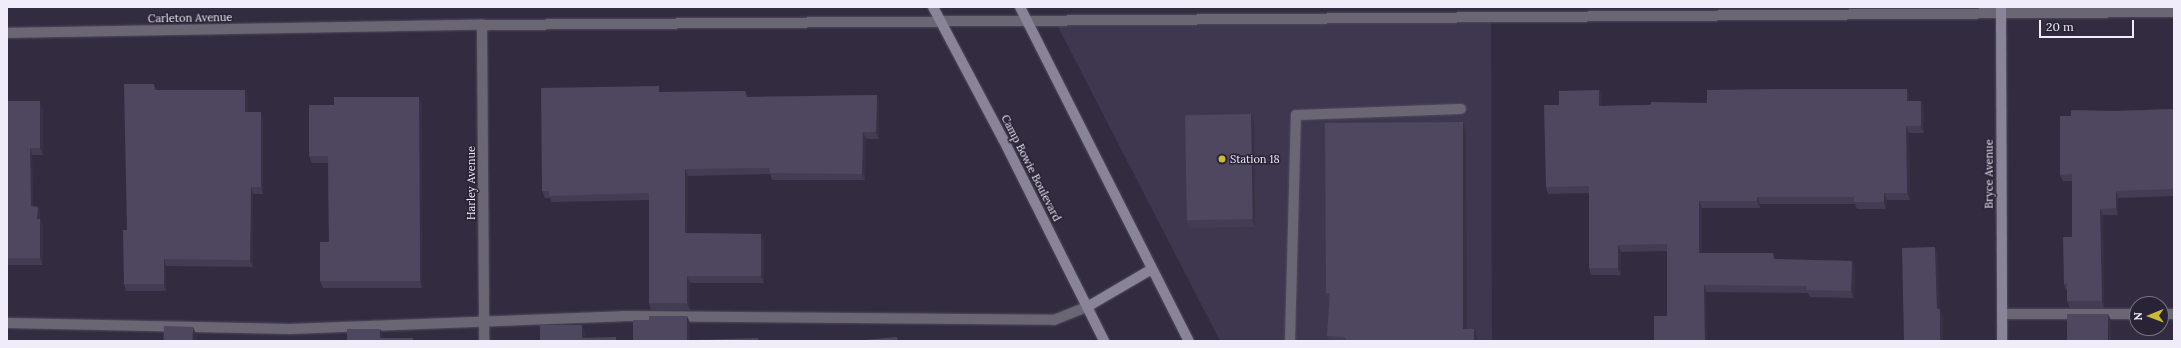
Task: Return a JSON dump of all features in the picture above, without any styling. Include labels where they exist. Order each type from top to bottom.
[{"type":"main road","name":"Camp Bowie Boulevard","points":[[933,7],[1003,139],[1104,341]]},
{"type":"main road","points":[[1020,7],[1189,341]]},
{"type":"main road","name":"Bryce Avenue","points":[[2001,10],[2002,341]]},
{"type":"main road","points":[[1087,307],[1152,269]]},
{"type":"street","name":"Carleton Avenue","points":[[7,33],[482,25],[1027,21],[2001,10],[2174,12]]},
{"type":"street","name":"Harley Avenue","points":[[482,25],[484,341]]},
{"type":"street","points":[[1289,341],[1296,115],[1461,109]]},
{"type":"street","points":[[7,324],[290,329],[484,323],[623,316],[1054,320],[1087,307]]},
{"type":"street","points":[[2002,314],[2129,314]]},
{"type":"shaded area","points":[[1491,16],[1492,341],[1220,341],[1055,21]]},
{"type":"building","points":[[124,84],[154,84],[154,90],[245,90],[245,112],[261,112],[261,187],[251,187],[250,260],[164,259],[164,284],[124,284],[123,230],[127,230]]},
{"type":"building","points":[[659,86],[659,92],[745,91],[746,97],[877,95],[876,132],[863,132],[862,174],[770,173],[769,168],[685,169],[685,233],[761,234],[761,276],[687,276],[687,303],[649,303],[649,193],[549,196],[549,191],[542,191],[541,88]]},
{"type":"building","points":[[1907,89],[1907,101],[1921,101],[1921,126],[1906,126],[1907,193],[1884,193],[1884,202],[1854,202],[1854,197],[1757,197],[1757,201],[1699,201],[1699,253],[1773,253],[1773,259],[1852,261],[1851,291],[1807,290],[1807,286],[1704,285],[1705,341],[1654,341],[1654,316],[1667,316],[1667,244],[1618,245],[1618,268],[1589,268],[1589,186],[1546,187],[1544,105],[1559,105],[1559,91],[1599,90],[1599,106],[1651,105],[1651,102],[1707,103],[1707,90]]},
{"type":"building","points":[[334,97],[419,97],[420,281],[320,281],[320,242],[329,242],[328,156],[309,156],[309,105],[334,105]]},
{"type":"building","points":[[7,101],[40,101],[40,148],[30,148],[31,206],[38,207],[37,219],[40,219],[40,258],[7,258]]},
{"type":"building","points":[[2174,109],[2174,189],[2116,191],[2116,208],[2100,209],[2102,301],[2067,301],[2067,283],[2064,284],[2063,237],[2072,237],[2072,174],[2060,175],[2060,116],[2071,116],[2071,110],[2115,111]]},
{"type":"building","name":"Station 18","points":[[1251,114],[1253,219],[1187,220],[1185,115]]},
{"type":"building","points":[[1463,122],[1463,329],[1474,329],[1474,341],[1347,341],[1345,337],[1327,336],[1330,293],[1326,293],[1325,123]]},
{"type":"building","points":[[1935,247],[1937,309],[1940,309],[1940,341],[1904,341],[1902,248]]},
{"type":"building","points":[[2067,314],[2108,314],[2108,341],[2067,341]]},
{"type":"building","points":[[649,316],[687,316],[687,341],[633,341],[633,320],[649,320]]},
{"type":"building","points":[[540,325],[582,325],[582,338],[616,337],[616,341],[540,341]]},
{"type":"building","points":[[164,326],[193,327],[192,341],[163,341]]},
{"type":"building","points":[[347,329],[380,329],[380,338],[413,338],[413,341],[347,341]]},
{"type":"building","points":[[897,337],[898,341],[852,341]]},
{"type":"building","points":[[758,338],[758,341],[693,341],[693,340]]},
{"type":"place","name":"Station 18","points":[[1222,159]]}]
